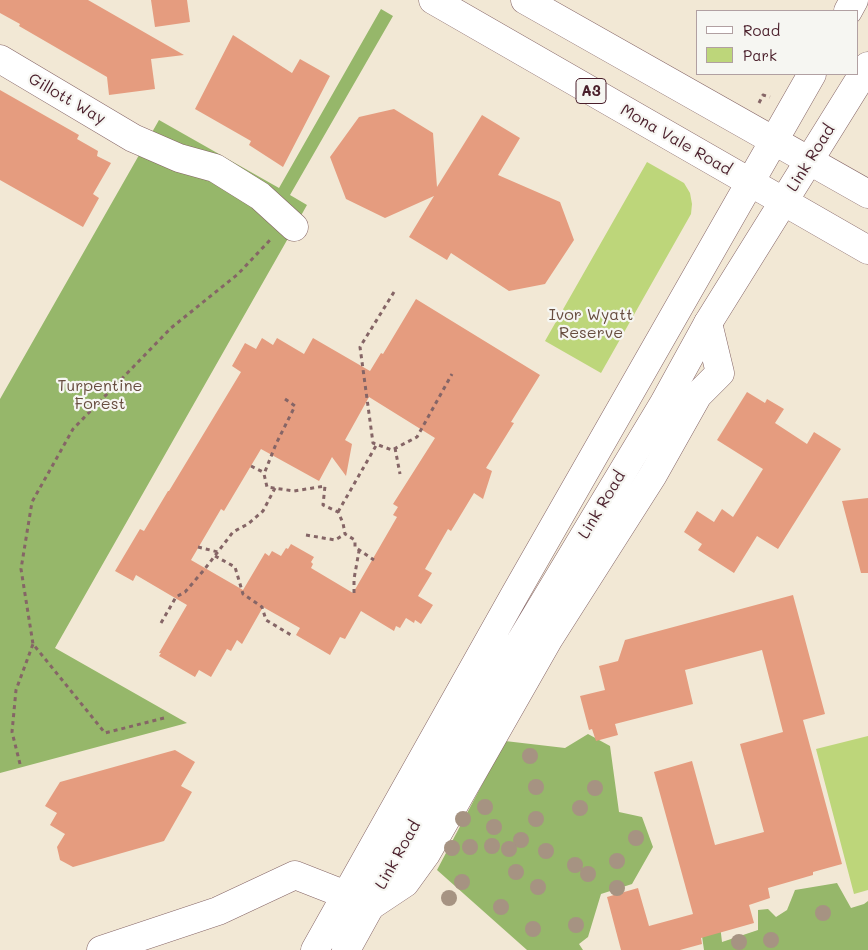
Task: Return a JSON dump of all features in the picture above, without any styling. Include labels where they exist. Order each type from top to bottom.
[{"type":"main road","name":"Mona Vale Road","points":[[433,0],[868,250]]},
{"type":"main road","points":[[525,0],[808,162],[868,194]]},
{"type":"main road","name":"Gillott Way","points":[[0,59],[133,138],[179,158],[215,168],[260,196],[291,224]]},
{"type":"main road","name":"Link Road","points":[[346,950],[475,717],[664,404],[708,323],[868,66]]},
{"type":"main road","name":"Link Road","points":[[316,950],[533,561],[811,75]]},
{"type":"main road","points":[[101,950],[218,911],[295,875],[346,895]]},
{"type":"path","points":[[20,764],[12,732],[16,690],[33,644],[21,569],[32,502],[73,429],[171,328],[238,274],[291,224]]},
{"type":"path","points":[[394,292],[360,347],[373,443],[392,450],[416,437],[452,374]]},
{"type":"path","points":[[284,399],[295,406],[276,444],[265,473],[267,487],[294,491],[326,486],[323,506],[338,512],[345,534],[355,540],[355,547],[374,560]]},
{"type":"path","points":[[338,512],[377,444]]},
{"type":"path","points":[[395,448],[400,474]]},
{"type":"path","points":[[251,466],[265,473]]},
{"type":"path","points":[[161,623],[176,597],[185,592],[233,532],[248,524],[263,511],[275,488]]},
{"type":"path","points":[[306,536],[335,540],[345,534]]},
{"type":"path","points":[[198,548],[218,552]]},
{"type":"path","points":[[354,593],[354,579],[360,551]]},
{"type":"path","points":[[215,556],[235,567],[243,594],[262,607],[266,620],[292,635]]},
{"type":"path","points":[[33,644],[105,733],[164,718]]},
{"type":"green space","name":"Turpentine Forest","points":[[381,9],[393,16],[290,195],[307,205],[55,648],[187,723],[0,773],[0,399],[159,120],[279,188]]},
{"type":"green space","name":"Ivor Wyatt Reserve","points":[[647,162],[684,183],[690,193],[691,214],[601,373],[545,341]]},
{"type":"green space","points":[[588,734],[610,746],[619,812],[642,817],[653,847],[632,884],[601,894],[588,937],[579,944],[583,950],[527,950],[437,870],[505,741],[565,748]]},
{"type":"green space","points":[[868,736],[868,890],[854,894],[816,749]]},
{"type":"green space","points":[[837,883],[851,908],[868,901],[868,950],[704,950],[701,929],[720,925],[722,942],[758,930],[758,910],[768,909],[776,917],[787,910],[795,890]]},
{"type":"building","points":[[0,0],[88,0],[184,55],[151,59],[155,89],[109,95],[107,77],[0,13]]},
{"type":"building","points":[[151,0],[187,0],[190,22],[155,27]]},
{"type":"building","points":[[233,35],[292,73],[300,59],[330,76],[283,167],[249,145],[251,141],[195,109]]},
{"type":"building","points":[[0,90],[79,135],[77,139],[98,151],[97,156],[111,163],[93,194],[99,198],[83,227],[0,180]]},
{"type":"building","points":[[394,109],[433,133],[437,187],[482,115],[520,138],[498,175],[560,202],[574,240],[545,284],[509,291],[451,253],[447,260],[409,237],[434,196],[385,218],[346,199],[330,157],[359,117]]},
{"type":"building","points":[[416,299],[540,375],[511,422],[514,423],[486,468],[492,471],[483,499],[474,493],[451,531],[448,529],[425,569],[432,573],[418,596],[433,605],[421,624],[415,620],[414,623],[406,618],[400,628],[396,626],[394,631],[361,611],[345,639],[340,637],[330,655],[296,635],[300,628],[263,607],[242,644],[237,640],[231,651],[227,649],[211,677],[199,670],[195,677],[159,656],[187,605],[136,575],[133,581],[115,571],[140,529],[144,531],[241,372],[232,366],[245,343],[256,349],[262,338],[273,345],[277,338],[304,354],[313,338],[370,371],[381,353],[383,354]],"holes":[[[369,397],[435,438],[393,504],[398,507],[393,515],[397,517],[353,593],[311,568],[313,564],[311,562],[314,557],[291,544],[281,556],[272,551],[269,556],[265,553],[243,590],[191,560],[221,509],[224,511],[261,449],[319,481],[332,457],[346,476],[352,444],[345,440]]]},
{"type":"building","points":[[747,392],[765,403],[767,399],[784,409],[775,423],[807,444],[814,432],[841,449],[778,549],[757,536],[734,573],[698,550],[702,544],[684,532],[697,511],[714,522],[722,509],[733,517],[763,469],[717,440]]},
{"type":"building","points":[[868,498],[868,573],[861,573],[842,501]]},
{"type":"building","points":[[793,595],[825,714],[803,720],[842,864],[813,872],[813,875],[768,888],[770,898],[749,905],[754,923],[701,938],[702,944],[680,950],[621,950],[607,897],[638,888],[649,926],[693,914],[654,772],[692,761],[715,845],[764,832],[740,744],[783,732],[762,650],[685,670],[693,704],[615,724],[618,735],[596,741],[592,729],[589,730],[580,696],[605,690],[599,666],[618,661],[625,640]]},
{"type":"building","points":[[175,750],[195,762],[181,786],[192,792],[164,841],[73,867],[60,860],[57,847],[65,834],[50,825],[57,813],[45,806],[60,782]]}]
